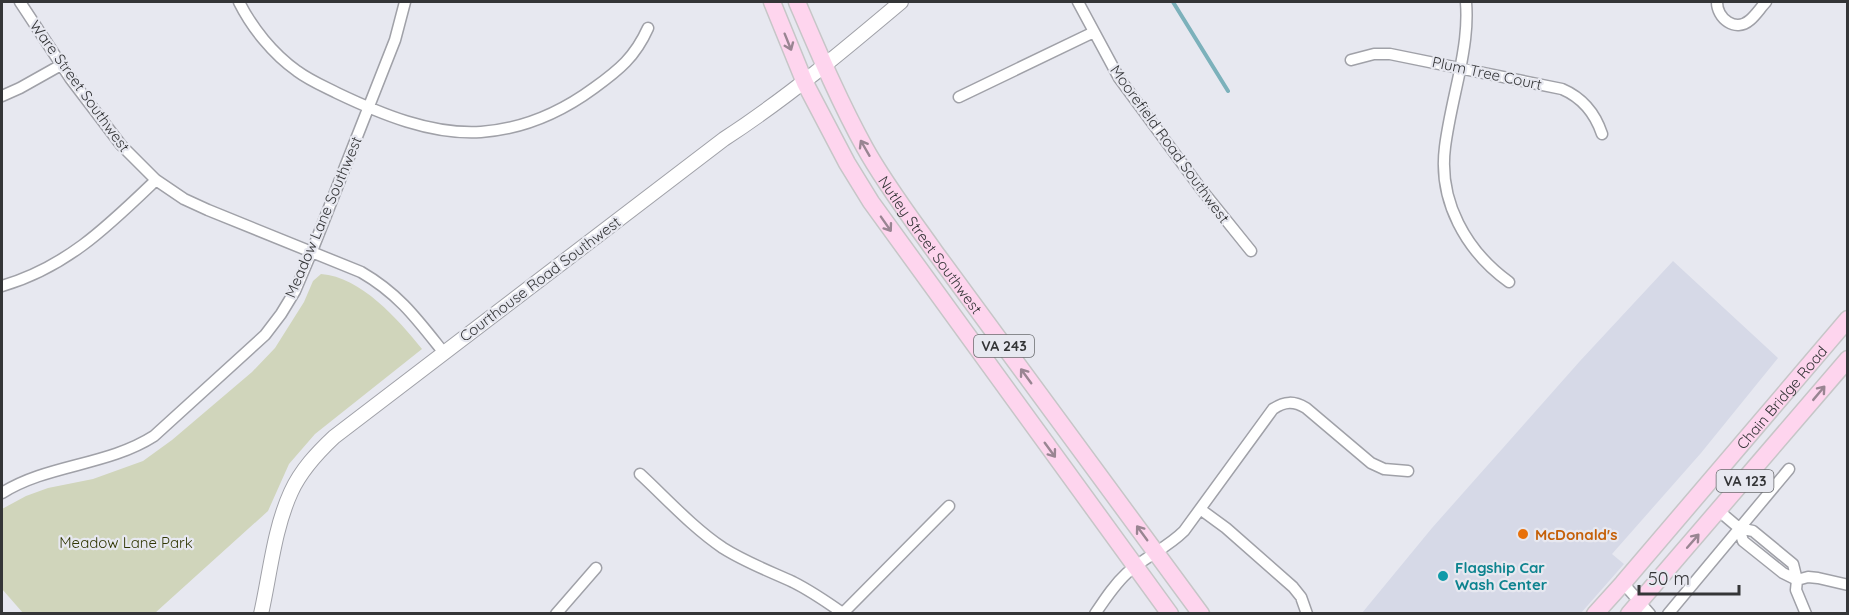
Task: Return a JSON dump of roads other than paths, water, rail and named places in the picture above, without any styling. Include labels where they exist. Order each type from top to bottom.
[{"type":"main road","name":"Nutley Street Southwest","points":[[772,2],[805,83],[842,154],[871,202],[1170,614]]},
{"type":"main road","name":"Nutley Street Southwest","points":[[797,2],[825,66],[867,150],[900,203],[1202,614]]},
{"type":"main road","name":"Chain Bridge Road","points":[[1623,583],[1848,319]]},
{"type":"main road","name":"Chain Bridge Road","points":[[1640,610],[1719,511],[1848,359]]},
{"type":"main road","name":"VA 123","points":[[1595,614],[1623,583]]},
{"type":"street","name":"Ware Street Southwest","points":[[20,2],[61,65],[121,145],[156,180],[184,199],[312,251],[361,272],[380,283],[396,295],[412,312],[444,353]]},
{"type":"street","points":[[239,2],[257,32],[275,53],[310,80],[368,108],[422,126],[454,131],[480,132],[527,124],[553,115],[576,102],[618,71],[641,45],[648,28]]},
{"type":"street","name":"Meadow Lane Southwest","points":[[2,493],[33,478],[120,454],[154,436],[265,335],[295,291],[312,251],[395,40],[405,2]]},
{"type":"street","name":"Courthouse Road Southwest","points":[[261,614],[283,512],[303,470],[316,454],[334,437],[724,139],[805,83],[902,2]]},
{"type":"street","name":"Moorefield Road Southwest","points":[[1078,2],[1119,78],[1201,189],[1251,251]]},
{"type":"street","points":[[1466,2],[1467,36],[1445,148],[1446,190],[1461,230],[1472,249],[1481,260],[1509,282]]},
{"type":"street","points":[[1717,2],[1718,13],[1724,20],[1739,24],[1750,20],[1766,2]]},
{"type":"street","points":[[959,97],[1094,32]]},
{"type":"street","name":"Plum Tree Court","points":[[1351,60],[1374,54],[1390,54],[1562,89],[1591,110],[1602,134]]},
{"type":"street","points":[[2,96],[61,65]]},
{"type":"street","points":[[2,286],[29,276],[79,249],[104,230],[156,180]]},
{"type":"street","points":[[1095,614],[1113,588],[1136,567],[1172,543],[1184,531],[1273,409],[1280,404],[1289,402],[1306,408],[1371,463],[1384,469],[1408,471]]},
{"type":"street","points":[[1668,614],[1789,469]]},
{"type":"street","points":[[640,474],[700,531],[723,548],[793,582],[843,613],[949,506]]},
{"type":"street","points":[[1200,508],[1293,587],[1301,597],[1307,614]]},
{"type":"street","points":[[1719,511],[1738,528],[1753,531],[1793,564],[1797,580],[1796,590],[1806,614]]},
{"type":"street","points":[[556,614],[596,568]]},
{"type":"street","points":[[1797,580],[1808,577],[1848,585]]},
{"type":"street","points":[[1623,583],[1640,610]]},
{"type":"waterway","points":[[1173,2],[1228,91]]},
{"type":"place","name":"McDonald's","points":[[1523,534]]},
{"type":"place","name":"Flagship Car Wash Center","points":[[1443,576]]},
{"type":"park label","name":"Meadow Lane Park","points":[[126,542]]}]
